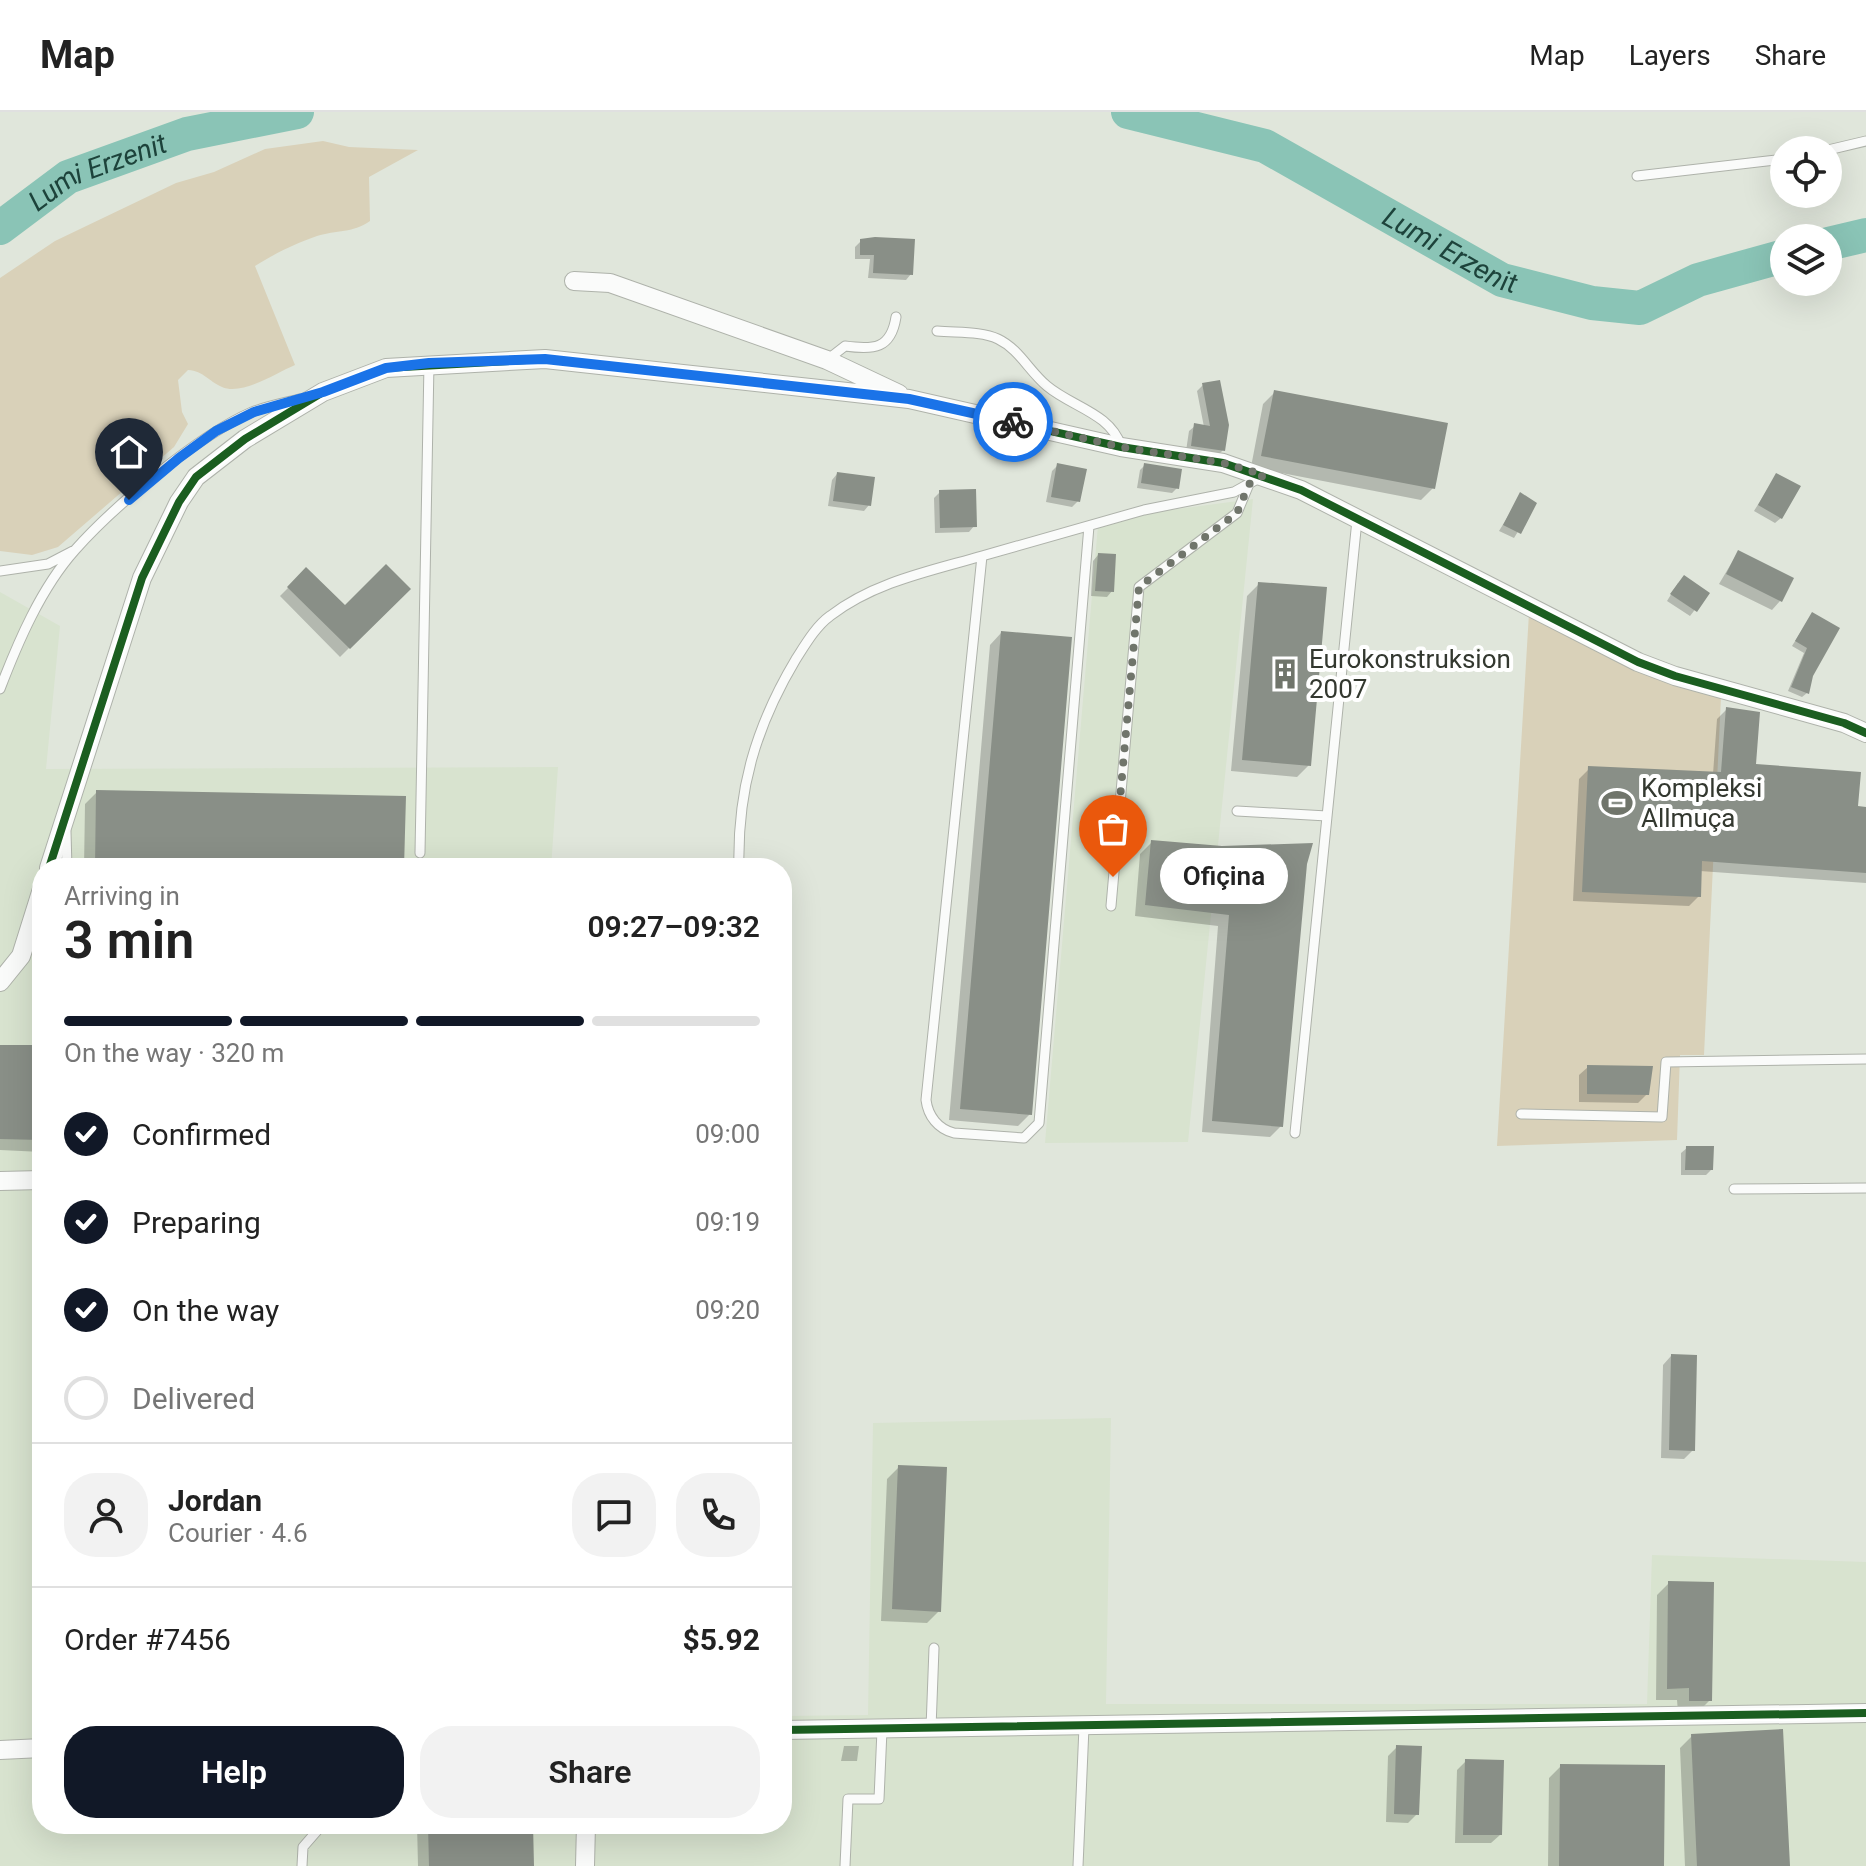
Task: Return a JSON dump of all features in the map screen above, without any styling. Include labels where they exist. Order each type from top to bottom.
[{"type":"street","points":[[574,281],[610,283],[827,360],[909,399]]},
{"type":"street","points":[[52,858],[142,578],[179,502],[196,477],[220,455],[323,392],[386,368],[429,363],[545,359],[909,399],[1121,447],[1223,463],[1357,520],[1638,662],[1866,733]]},
{"type":"street","points":[[0,982],[21,956],[32,921]]},
{"type":"street","points":[[0,1181],[32,1180]]},
{"type":"street","points":[[792,1730],[1866,1713]]},
{"type":"street","points":[[0,1750],[32,1748]]},
{"type":"street","points":[[585,1866],[586,1834]]},
{"type":"lane","points":[[1842,147],[1866,141]]},
{"type":"lane","points":[[1637,176],[1770,161]]},
{"type":"lane","points":[[827,360],[845,346],[870,350],[881,347],[893,334],[896,317]]},
{"type":"lane","points":[[937,331],[985,334],[999,339],[1015,350],[1049,388],[1110,425],[1121,447]]},
{"type":"lane","points":[[420,853],[429,363]]},
{"type":"lane","points":[[0,689],[38,606],[75,550],[156,477],[216,431],[254,412],[323,392]]},
{"type":"lane","points":[[740,858],[749,757],[766,713],[805,644],[828,617],[878,587],[1089,526],[1234,492],[1257,479]]},
{"type":"lane","points":[[1111,906],[1139,587],[1237,513],[1257,479]]},
{"type":"lane","points":[[1295,1133],[1357,520]]},
{"type":"lane","points":[[982,556],[926,1100],[927,1109],[943,1130],[1013,1139],[1033,1133],[1041,1112],[1089,526]]},
{"type":"lane","points":[[0,571],[48,564],[75,550]]},
{"type":"lane","points":[[1237,811],[1327,816]]},
{"type":"lane","points":[[66,813],[67,858]]},
{"type":"lane","points":[[1521,1114],[1662,1117],[1666,1062],[1866,1059]]},
{"type":"lane","points":[[1734,1189],[1866,1188]]},
{"type":"lane","points":[[931,1729],[934,1648]]},
{"type":"lane","points":[[1078,1866],[1084,1727]]},
{"type":"lane","points":[[845,1866],[848,1799],[879,1799],[882,1730]]},
{"type":"lane","points":[[302,1866],[303,1847],[314,1834]]},
{"type":"shaded area","points":[[323,141],[349,147],[418,150],[369,177],[370,221],[358,228],[309,239],[255,266],[295,365],[249,386],[230,389],[188,370],[178,380],[182,412],[188,424],[174,447],[58,547],[32,555],[0,551],[0,278],[55,241],[176,183],[214,172],[265,149]]},
{"type":"shaded area","points":[[1253,499],[1188,1142],[1045,1143],[1098,525],[1170,510]]},
{"type":"shaded area","points":[[0,592],[60,626],[46,769],[558,767],[552,858],[32,858],[32,1834],[792,1834],[792,1716],[868,1715],[873,1423],[1111,1418],[1106,1704],[1647,1704],[1652,1555],[1866,1562],[1866,1866],[0,1866]]},
{"type":"shaded area","name":"Kompleksi Allmuça","points":[[1529,613],[1721,697],[1704,1055],[1680,1055],[1677,1140],[1497,1146]]},
{"type":"building","points":[[860,239],[915,239],[913,275],[873,273],[874,255],[860,255]]},
{"type":"building","points":[[1220,380],[1229,425],[1225,451],[1191,446],[1194,423],[1210,426],[1202,383]]},
{"type":"building","points":[[1274,390],[1448,423],[1435,489],[1261,456]]},
{"type":"building","points":[[1057,463],[1087,469],[1080,502],[1051,497]]},
{"type":"building","points":[[1144,463],[1182,469],[1179,489],[1141,483]]},
{"type":"building","points":[[837,472],[875,477],[871,506],[833,501]]},
{"type":"building","points":[[1776,473],[1801,486],[1782,519],[1758,505]]},
{"type":"building","points":[[976,489],[977,527],[940,528],[939,490]]},
{"type":"building","points":[[1520,492],[1537,503],[1521,534],[1503,525]]},
{"type":"building","points":[[1738,550],[1794,578],[1782,602],[1726,574]]},
{"type":"building","points":[[1098,553],[1116,554],[1114,592],[1095,591]]},
{"type":"building","points":[[386,564],[411,589],[350,649],[287,587],[306,567],[345,605]]},
{"type":"building","points":[[1684,575],[1710,593],[1697,612],[1670,594]]},
{"type":"building","name":"Eurokonstruksion 2007","points":[[1258,582],[1327,587],[1311,766],[1242,760]]},
{"type":"building","points":[[1812,612],[1840,628],[1813,676],[1809,694],[1791,687],[1807,648],[1795,641]]},
{"type":"building","points":[[1001,631],[1072,637],[1032,1115],[960,1109]]},
{"type":"building","points":[[1726,707],[1760,712],[1756,764],[1861,772],[1858,806],[1866,807],[1866,873],[1702,861],[1701,897],[1582,892],[1588,766],[1721,772]]},
{"type":"building","points":[[96,790],[406,796],[404,858],[95,858]]},
{"type":"building","points":[[1151,840],[1222,846],[1313,843],[1307,864],[1283,1127],[1212,1121],[1229,915],[1145,905]]},
{"type":"building","points":[[0,1045],[32,1045],[32,1140],[0,1139]]},
{"type":"building","points":[[1587,1065],[1653,1066],[1649,1095],[1587,1094]]},
{"type":"building","points":[[1686,1146],[1714,1146],[1713,1170],[1685,1170]]},
{"type":"building","points":[[1671,1354],[1697,1355],[1695,1451],[1669,1450]]},
{"type":"building","points":[[898,1465],[947,1467],[941,1612],[892,1609]]},
{"type":"building","points":[[1668,1581],[1714,1582],[1712,1701],[1689,1701],[1689,1688],[1667,1689]]},
{"type":"building","points":[[1783,1729],[1790,1866],[1697,1866],[1691,1734]]},
{"type":"building","points":[[1396,1745],[1422,1746],[1419,1815],[1394,1814]]},
{"type":"building","points":[[1465,1759],[1504,1760],[1502,1835],[1463,1835]]},
{"type":"building","points":[[1560,1764],[1665,1765],[1664,1866],[1559,1866]]},
{"type":"building","points":[[428,1834],[533,1834],[534,1866],[429,1866]]},
{"type":"waterway","name":"Lumi Erzenit","points":[[0,228],[68,177],[187,134],[297,112]]},
{"type":"waterway","name":"Lumi Erzenit","points":[[1128,112],[1265,146],[1502,280],[1592,303],[1640,308],[1698,280],[1770,260]]},
{"type":"waterway","name":"Lumi Erzenit","points":[[1842,241],[1866,235]]},
{"type":"cycle path","points":[[52,858],[142,578],[179,502],[196,477],[245,439],[323,392],[386,368],[545,359],[909,399],[1121,447],[1223,463],[1301,490],[1638,662],[1675,676],[1844,723],[1866,733]]},
{"type":"cycle path","points":[[792,1730],[1866,1713]]},
{"type":"way so far","points":[[1013,422],[1121,447],[1223,463],[1264,475],[1249,484],[1237,513],[1139,587],[1113,877]]},
{"type":"place","name":"Eurokonstruksion 2007","points":[[1285,674]]},
{"type":"place","name":"Kompleksi Allmuça","points":[[1617,803]]},
{"type":"place","name":"Ofiçina","points":[[1113,877]]},
{"type":"route","points":[[129,500],[216,431],[254,412],[323,392],[386,368],[429,363],[545,359],[909,399],[1013,422]]}]
